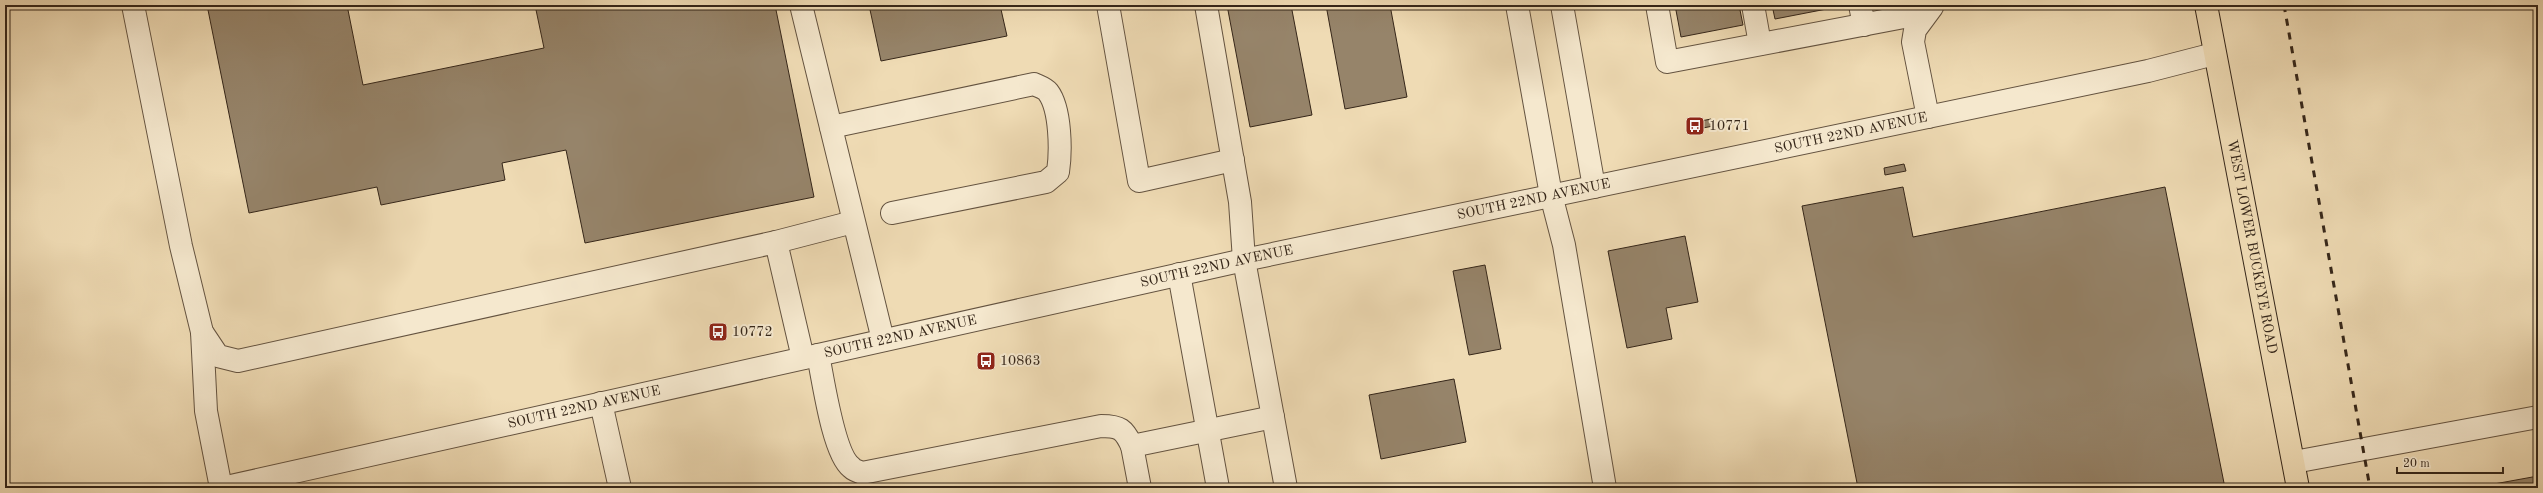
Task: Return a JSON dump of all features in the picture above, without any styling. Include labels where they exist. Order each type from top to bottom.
[{"type":"main road","name":"WEST LOWER BUCKEYE ROAD","points":[[2206,5],[2214,54],[2298,488]]},
{"type":"street","points":[[133,5],[181,246],[202,332],[206,412],[221,488]]},
{"type":"street","points":[[801,5],[883,340]]},
{"type":"street","points":[[1108,5],[1139,181],[1233,160]]},
{"type":"street","points":[[1206,5],[1240,202],[1244,260],[1286,488]]},
{"type":"street","points":[[1517,5],[1551,195],[1564,245],[1605,488]]},
{"type":"street","points":[[1562,5],[1594,187]]},
{"type":"street","points":[[1657,5],[1668,62],[1760,44],[1862,15],[1930,9]]},
{"type":"street","points":[[1753,5],[1760,44]]},
{"type":"street","points":[[1928,117],[1913,42],[1914,30],[1930,9]]},
{"type":"street","name":"SOUTH 22ND AVENUE","points":[[221,488],[258,484],[601,403],[1179,274],[2148,71],[2214,54]]},
{"type":"street","points":[[831,127],[1034,84],[1047,90],[1054,104],[1061,153],[1058,172],[1046,182],[892,213]]},
{"type":"street","points":[[202,332],[218,356],[238,361],[776,242],[853,222]]},
{"type":"street","points":[[776,242],[833,427],[844,457],[861,480],[1101,426],[1115,426],[1126,434],[1132,446],[1140,488]]},
{"type":"street","points":[[1179,274],[1218,488]]},
{"type":"street","points":[[601,403],[620,488]]},
{"type":"street","points":[[1132,446],[1207,429],[1273,417]]},
{"type":"street","points":[[2294,462],[2538,417]]},
{"type":"building","points":[[207,5],[347,5],[363,85],[544,48],[535,5],[775,5],[814,197],[585,243],[566,150],[502,163],[505,180],[381,205],[377,187],[249,213]]},
{"type":"building","points":[[869,5],[1000,5],[1007,36],[881,61]]},
{"type":"building","points":[[1227,5],[1291,5],[1312,115],[1250,127]]},
{"type":"building","points":[[1326,5],[1390,5],[1407,97],[1345,109]]},
{"type":"building","points":[[1675,5],[1739,5],[1743,25],[1681,37]]},
{"type":"building","points":[[1772,5],[1837,5],[1837,7],[1775,19]]},
{"type":"building","points":[[1711,119],[1713,126],[1693,130],[1691,123]]},
{"type":"building","points":[[1904,164],[1906,171],[1885,175],[1884,168]]},
{"type":"building","points":[[1903,187],[1913,237],[2165,187],[2225,488],[1858,488],[1802,206]]},
{"type":"building","points":[[1685,236],[1698,302],[1666,308],[1672,339],[1627,348],[1608,251]]},
{"type":"building","points":[[1485,265],[1501,349],[1469,355],[1453,271]]},
{"type":"building","points":[[1454,379],[1466,442],[1381,459],[1369,395]]},
{"type":"building","points":[[2538,476],[2538,488],[2472,488]]},
{"type":"building","points":[[1391,484],[1392,488],[1366,488]]},
{"type":"railway","points":[[2284,5],[2370,488]]},
{"type":"place","name":"10771","points":[[1695,126]]},
{"type":"place","name":"10772","points":[[718,332]]},
{"type":"place","name":"10863","points":[[986,361]]}]
